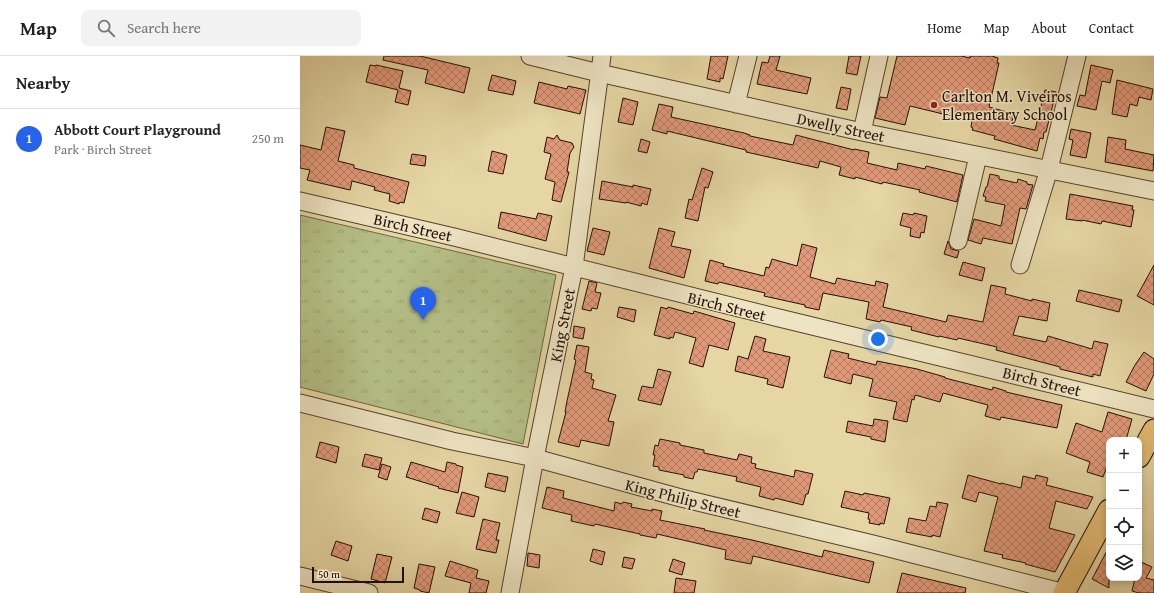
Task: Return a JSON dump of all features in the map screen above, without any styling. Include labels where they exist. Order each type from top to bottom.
[{"type":"main road","points":[[1142,452],[1153,432]]},
{"type":"main road","points":[[1064,593],[1106,516]]},
{"type":"street","name":"Dwelly Street","points":[[530,56],[862,132],[1154,191]]},
{"type":"street","name":"King Street","points":[[510,593],[535,458],[574,267],[602,56]]},
{"type":"street","points":[[736,104],[748,56]]},
{"type":"street","points":[[862,132],[879,56]]},
{"type":"street","points":[[1020,265],[1049,169],[1077,56]]},
{"type":"street","points":[[958,241],[978,156]]},
{"type":"street","name":"Birch Street","points":[[300,201],[454,237],[1154,409]]},
{"type":"street","name":"King Philip Street","points":[[300,403],[452,441],[535,458],[681,498],[873,544],[1064,593]]},
{"type":"street","points":[[300,576],[369,593]]},
{"type":"green space","points":[[300,215],[556,275],[523,444],[300,387]]},
{"type":"building","points":[[384,56],[420,56],[470,68],[464,93],[425,83],[428,70],[383,60]]},
{"type":"building","points":[[711,56],[728,56],[723,79],[720,78],[720,82],[707,79]]},
{"type":"building","points":[[770,56],[780,56],[776,70],[811,78],[807,94],[757,84],[762,62],[768,63]]},
{"type":"building","points":[[849,56],[861,56],[857,75],[846,73]]},
{"type":"building","name":"Carlton M. Viveiros Elementary School","points":[[897,56],[961,56],[970,58],[970,56],[992,56],[998,58],[997,63],[999,63],[989,107],[1014,114],[1011,125],[1035,130],[1045,90],[1056,92],[1046,132],[1044,132],[1043,139],[1040,138],[1037,151],[994,139],[995,136],[972,130],[972,121],[910,106],[905,125],[875,118],[880,97],[887,98]]},
{"type":"building","points":[[370,65],[403,71],[399,88],[411,91],[408,105],[395,102],[398,90],[366,82]]},
{"type":"building","points":[[1091,65],[1113,70],[1110,83],[1102,81],[1096,110],[1077,106],[1080,95],[1085,96]]},
{"type":"building","points":[[492,75],[516,81],[513,95],[488,90]]},
{"type":"building","points":[[1117,80],[1153,89],[1151,100],[1139,97],[1137,106],[1130,104],[1127,117],[1112,114]]},
{"type":"building","points":[[539,82],[567,89],[568,86],[586,90],[580,114],[534,103]]},
{"type":"building","points":[[841,87],[851,89],[847,110],[836,108]]},
{"type":"building","points":[[623,98],[638,102],[633,125],[618,122]]},
{"type":"building","points":[[659,104],[673,107],[671,117],[744,133],[750,136],[793,145],[796,135],[854,150],[869,152],[867,163],[897,170],[898,163],[925,169],[926,166],[963,175],[957,202],[919,192],[920,190],[839,175],[841,167],[820,161],[818,168],[746,152],[746,150],[667,131],[667,134],[652,130]]},
{"type":"building","points":[[326,127],[345,131],[338,161],[354,165],[354,168],[409,182],[404,203],[400,202],[399,204],[389,201],[390,194],[374,190],[375,187],[352,181],[350,190],[307,180],[310,170],[300,168],[300,145],[321,150]]},
{"type":"building","points":[[1071,129],[1091,133],[1086,158],[1070,155],[1073,140],[1069,139]]},
{"type":"building","points":[[557,135],[560,140],[572,143],[574,147],[570,153],[567,172],[569,172],[561,202],[552,200],[555,182],[545,179],[551,154],[544,152],[547,137],[554,139]]},
{"type":"building","points":[[1108,137],[1126,140],[1125,149],[1154,155],[1153,171],[1105,162]]},
{"type":"building","points":[[641,139],[650,142],[647,153],[638,151]]},
{"type":"building","points":[[492,151],[507,155],[503,174],[488,171]]},
{"type":"building","points":[[412,154],[426,156],[425,166],[410,164]]},
{"type":"building","points":[[702,168],[713,172],[708,188],[705,187],[698,221],[685,218],[689,199],[692,200]]},
{"type":"building","points":[[990,174],[999,176],[999,179],[1017,183],[1018,179],[1027,182],[1027,184],[1033,185],[1026,209],[1020,208],[1012,244],[983,238],[981,244],[968,240],[974,219],[1001,226],[1005,205],[985,201],[986,197],[983,196]]},
{"type":"building","points":[[602,181],[651,189],[647,205],[642,203],[641,206],[626,202],[599,199]]},
{"type":"building","points":[[1070,194],[1133,206],[1132,210],[1134,210],[1131,227],[1102,221],[1101,224],[1082,220],[1066,219]]},
{"type":"building","points":[[501,212],[536,219],[538,213],[552,216],[546,241],[498,228]]},
{"type":"building","points":[[903,213],[913,215],[914,213],[927,216],[924,233],[921,232],[920,238],[910,236],[911,228],[900,225]]},
{"type":"building","points":[[593,228],[610,232],[604,255],[587,251]]},
{"type":"building","points":[[659,228],[675,232],[671,246],[691,250],[684,278],[649,268]]},
{"type":"building","points":[[948,241],[951,249],[959,251],[957,258],[944,254]]},
{"type":"building","points":[[802,244],[817,248],[810,277],[835,284],[837,278],[875,286],[876,281],[888,284],[883,307],[946,322],[948,315],[983,322],[991,285],[1006,288],[1005,294],[1032,301],[1032,299],[1050,303],[1047,321],[1019,316],[1013,335],[1046,342],[1048,336],[1092,349],[1094,341],[1108,344],[1100,376],[1093,374],[1093,377],[1060,369],[1060,367],[996,350],[997,347],[958,338],[957,340],[939,337],[911,330],[912,327],[881,320],[880,322],[866,319],[869,302],[823,293],[819,310],[805,307],[805,305],[764,296],[765,293],[719,282],[718,284],[705,281],[710,260],[724,264],[723,266],[764,276],[766,267],[769,268],[772,259],[797,266]]},
{"type":"building","points":[[963,262],[985,268],[982,281],[959,275]]},
{"type":"building","points":[[1154,265],[1154,305],[1137,296]]},
{"type":"building","points":[[589,281],[597,283],[595,292],[601,293],[597,309],[592,308],[591,311],[582,309]]},
{"type":"building","points":[[1079,290],[1122,300],[1119,312],[1076,301]]},
{"type":"building","points":[[619,307],[636,310],[634,322],[617,317]]},
{"type":"building","points":[[661,307],[667,309],[668,307],[693,314],[694,311],[735,323],[728,350],[709,345],[703,367],[689,363],[696,338],[675,332],[673,338],[670,337],[670,339],[654,335]]},
{"type":"building","points":[[574,326],[585,328],[583,339],[573,337]]},
{"type":"building","points":[[755,336],[766,339],[763,351],[790,357],[783,388],[767,384],[768,379],[735,371],[738,356],[748,359]]},
{"type":"building","points":[[577,345],[589,347],[585,372],[592,374],[591,379],[594,380],[592,388],[616,395],[608,421],[614,422],[609,446],[581,440],[579,447],[558,442],[566,412],[576,360],[574,359]]},
{"type":"building","points":[[831,350],[849,354],[848,358],[876,365],[877,361],[917,369],[992,390],[993,387],[1006,392],[1062,405],[1057,428],[1001,417],[1000,420],[985,416],[988,405],[943,393],[940,402],[915,395],[914,400],[912,399],[907,422],[893,419],[897,402],[869,396],[873,379],[853,374],[851,384],[824,377]]},
{"type":"building","points":[[1144,352],[1154,359],[1154,374],[1146,391],[1126,382]]},
{"type":"building","points":[[658,369],[671,372],[661,405],[638,400],[642,386],[653,388]]},
{"type":"building","points":[[1108,412],[1132,419],[1127,437],[1106,437],[1106,469],[1103,477],[1087,472],[1090,462],[1066,453],[1076,423],[1102,432]]},
{"type":"building","points":[[874,419],[888,421],[885,442],[871,439],[871,437],[846,432],[848,421],[873,426]]},
{"type":"building","points":[[660,439],[704,450],[704,453],[737,460],[739,454],[752,457],[751,463],[756,464],[755,468],[794,477],[795,470],[813,474],[808,494],[806,494],[803,505],[775,498],[774,500],[759,496],[761,487],[736,481],[737,477],[698,469],[697,472],[695,472],[693,479],[684,477],[684,475],[659,470],[659,467],[653,466],[655,455],[653,455],[655,445],[658,446]]},
{"type":"building","points":[[320,442],[339,447],[336,463],[316,457]]},
{"type":"building","points":[[365,454],[382,458],[379,470],[362,466]]},
{"type":"building","points":[[411,462],[445,472],[447,462],[463,467],[458,493],[406,477]]},
{"type":"building","points":[[382,464],[391,467],[387,480],[378,477]]},
{"type":"building","points":[[488,473],[508,477],[505,492],[485,487]]},
{"type":"building","points":[[968,475],[1021,488],[1023,476],[1035,479],[1036,475],[1048,478],[1046,485],[1093,497],[1087,509],[1056,501],[1049,528],[1075,535],[1055,572],[1025,564],[1026,563],[1002,558],[1003,555],[984,551],[998,497],[979,492],[976,502],[962,498]]},
{"type":"building","points":[[547,487],[564,491],[563,498],[614,511],[615,502],[622,504],[623,502],[632,504],[631,507],[652,511],[652,509],[662,511],[660,520],[705,529],[704,530],[822,557],[824,550],[874,562],[869,583],[753,556],[751,564],[725,559],[726,550],[657,534],[656,538],[595,524],[594,526],[571,521],[572,515],[542,508]]},
{"type":"building","points":[[845,491],[890,498],[884,524],[880,523],[880,525],[869,523],[869,513],[841,507]]},
{"type":"building","points":[[462,492],[479,497],[474,517],[456,513]]},
{"type":"building","points":[[937,502],[948,504],[940,537],[906,532],[909,518],[926,521],[930,506],[936,507]]},
{"type":"building","points":[[425,508],[440,512],[437,523],[422,519]]},
{"type":"building","points":[[483,519],[500,523],[496,540],[499,540],[496,553],[476,549]]},
{"type":"building","points":[[336,541],[352,546],[348,561],[331,555]]},
{"type":"building","points":[[593,549],[605,552],[602,565],[590,561]]},
{"type":"building","points":[[528,553],[540,555],[539,568],[527,566]]},
{"type":"building","points":[[1106,553],[1106,581],[1109,581],[1109,588],[1092,579]]},
{"type":"building","points":[[377,554],[392,557],[385,583],[371,579]]},
{"type":"building","points":[[624,557],[635,559],[632,569],[622,567]]},
{"type":"building","points":[[673,559],[685,563],[682,575],[669,571]]},
{"type":"building","points":[[450,561],[478,570],[476,578],[489,581],[486,593],[469,593],[471,583],[445,576]]},
{"type":"building","points":[[1142,562],[1152,567],[1146,578],[1154,580],[1154,593],[1139,593],[1132,591],[1134,581],[1142,581]]},
{"type":"building","points":[[419,564],[435,567],[429,593],[414,588]]},
{"type":"building","points":[[902,573],[966,588],[965,593],[897,593]]},
{"type":"building","points":[[676,578],[696,581],[694,593],[674,593]]},
{"type":"place","name":"Carlton M. Viveiros Elementary School","points":[[934,105]]},
{"type":"place","name":"Abbott Court Playground","points":[[423,320]]}]
